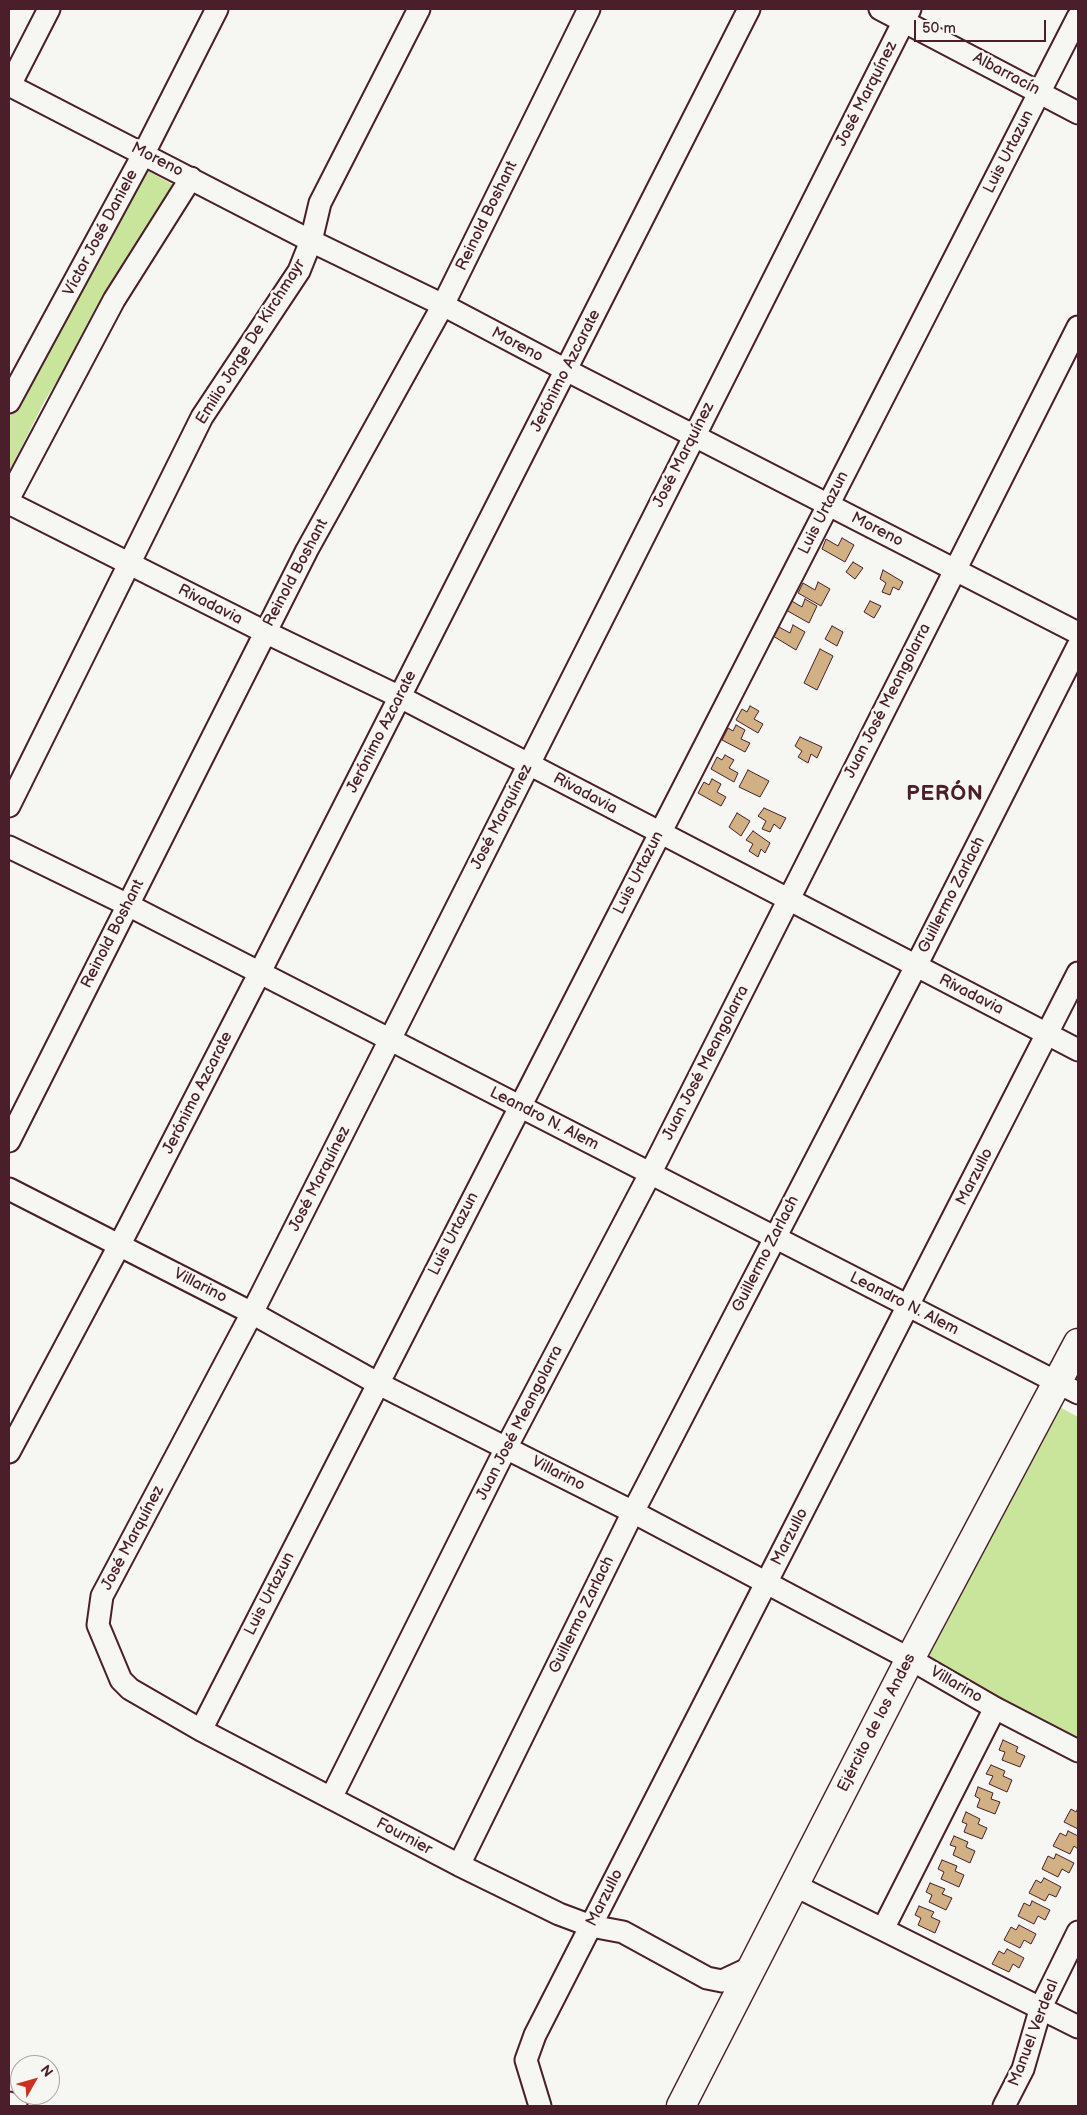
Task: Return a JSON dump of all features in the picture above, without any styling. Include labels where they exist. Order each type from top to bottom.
[{"type":"street","points":[[9,86],[49,9]]},
{"type":"street","name":"Víctor José Daniele","points":[[9,402],[144,153],[217,9]]},
{"type":"street","name":"Emilio Jorge De Kirchmayr","points":[[9,806],[202,417],[299,271],[311,241],[320,203],[419,9]]},
{"type":"street","name":"Reinold Boshant","points":[[9,1141],[307,550],[443,305],[589,9]]},
{"type":"street","name":"Jerónimo Azcarate","points":[[9,1452],[120,1244],[259,974],[749,9]]},
{"type":"street","name":"Albarracín","points":[[880,9],[906,15],[1078,113]]},
{"type":"street","name":"José Marquínez","points":[[98,1625],[102,1596],[252,1313],[906,15]]},
{"type":"street","name":"Luis Urtazun","points":[[201,1730],[377,1382],[1078,16]]},
{"type":"street","name":"Moreno","points":[[9,86],[144,153],[311,241],[443,305],[1078,633]]},
{"type":"street","points":[[9,498],[114,300],[191,178]]},
{"type":"street","name":"Juan José Meangolarra","points":[[331,1798],[506,1448],[650,1174],[954,569],[1078,327]]},
{"type":"street","name":"Rivadavia","points":[[9,503],[265,632],[400,697],[1078,1050]]},
{"type":"street","name":"Guillermo Zarlach","points":[[459,1865],[633,1512],[916,966],[1078,646]]},
{"type":"street","name":"Leandro N. Alem","points":[[9,847],[128,905],[259,974],[1068,1387]]},
{"type":"street","name":"Marzullo","points":[[540,2106],[526,2060],[535,2034],[1078,973]]},
{"type":"street","name":"Villarino","points":[[9,1189],[252,1313],[377,1382],[633,1512],[910,1659],[995,1708],[1078,1751]]},
{"type":"street","name":"Ejército de los Andes","points":[[681,2106],[910,1659],[1068,1387],[1078,1342]]},
{"type":"street","name":"Fournier","points":[[98,1625],[121,1680],[130,1689],[201,1730],[459,1865],[559,1914],[591,1926],[623,1932],[707,1978],[722,1981],[752,1967]]},
{"type":"street","points":[[883,1929],[995,1708]]},
{"type":"street","points":[[794,1885],[1078,2027]]},
{"type":"street","name":"Manuel Verdeal","points":[[1004,2106],[1023,2068],[1041,2007],[1078,1932]]},
{"type":"street","points":[[9,2103],[16,2106]]},
{"type":"green space","points":[[143,168],[177,187],[44,402],[9,472],[9,418]]},
{"type":"green space","points":[[1054,1404],[1078,1417],[1078,1745],[919,1661]]},
{"type":"building","points":[[842,538],[854,545],[845,562],[822,549],[826,539],[838,546]]},
{"type":"building","points":[[853,562],[863,568],[855,579],[846,572]]},
{"type":"building","points":[[883,570],[903,582],[899,590],[893,587],[890,595],[882,592],[886,583],[880,579]]},
{"type":"building","points":[[818,582],[830,589],[821,606],[798,593],[803,583],[815,590]]},
{"type":"building","points":[[805,599],[817,606],[809,623],[786,610],[790,600],[802,607]]},
{"type":"building","points":[[870,601],[881,606],[874,618],[864,612]]},
{"type":"building","points":[[793,625],[805,632],[796,650],[773,636],[777,626],[790,633]]},
{"type":"building","points":[[832,626],[843,632],[837,646],[825,639]]},
{"type":"building","points":[[820,649],[833,656],[817,690],[804,683]]},
{"type":"building","points":[[750,706],[759,711],[754,719],[763,724],[758,733],[736,720],[742,709],[747,712]]},
{"type":"building","points":[[736,725],[745,730],[741,739],[750,743],[745,752],[722,740],[728,728],[733,731]]},
{"type":"building","points":[[800,737],[822,747],[817,758],[811,754],[808,763],[798,757],[802,751],[795,746]]},
{"type":"building","points":[[725,755],[734,760],[729,768],[738,773],[734,782],[711,769],[717,757],[722,760]]},
{"type":"building","points":[[748,770],[769,781],[760,797],[739,787]]},
{"type":"building","points":[[712,779],[721,784],[717,792],[726,797],[721,806],[698,793],[704,782],[709,785]]},
{"type":"building","points":[[764,808],[786,818],[780,829],[774,824],[770,832],[762,829],[766,821],[758,816]]},
{"type":"building","points":[[737,813],[750,821],[741,836],[729,827]]},
{"type":"building","points":[[753,831],[770,843],[765,853],[761,849],[758,857],[749,851],[753,844],[746,840]]},
{"type":"building","points":[[1003,1740],[1018,1747],[1016,1752],[1025,1756],[1020,1767],[1002,1760],[1005,1752],[999,1750]]},
{"type":"building","points":[[991,1765],[1005,1771],[1003,1776],[1012,1780],[1007,1792],[989,1784],[993,1776],[986,1774]]},
{"type":"building","points":[[978,1787],[993,1793],[991,1799],[1000,1802],[995,1814],[977,1807],[980,1799],[975,1796]]},
{"type":"building","points":[[1078,1808],[1078,1829],[1064,1822],[1071,1809],[1076,1812]]},
{"type":"building","points":[[966,1812],[980,1819],[978,1824],[987,1828],[982,1839],[964,1832],[967,1824],[962,1822]]},
{"type":"building","points":[[1068,1831],[1078,1836],[1078,1849],[1074,1846],[1070,1854],[1053,1846],[1060,1833],[1066,1836]]},
{"type":"building","points":[[954,1836],[968,1842],[966,1847],[975,1851],[970,1863],[953,1855],[956,1847],[950,1845]]},
{"type":"building","points":[[1056,1854],[1074,1863],[1069,1873],[1062,1869],[1058,1877],[1042,1869],[1048,1856],[1054,1859]]},
{"type":"building","points":[[942,1860],[957,1866],[955,1871],[964,1875],[959,1887],[941,1879],[944,1872],[938,1869]]},
{"type":"building","points":[[1044,1878],[1061,1887],[1056,1897],[1049,1894],[1045,1901],[1029,1893],[1036,1880],[1041,1883]]},
{"type":"building","points":[[930,1883],[945,1889],[942,1894],[952,1898],[946,1910],[929,1902],[932,1895],[926,1892]]},
{"type":"building","points":[[1032,1901],[1050,1910],[1045,1920],[1038,1916],[1034,1924],[1018,1916],[1024,1903],[1030,1906]]},
{"type":"building","points":[[919,1906],[934,1912],[931,1917],[940,1921],[935,1933],[918,1925],[921,1918],[915,1915]]},
{"type":"building","points":[[1019,1925],[1036,1934],[1031,1944],[1024,1940],[1020,1948],[1004,1940],[1011,1927],[1016,1930]]},
{"type":"building","points":[[1007,1949],[1024,1958],[1019,1968],[1013,1964],[1009,1972],[992,1964],[999,1951],[1004,1954]]},
{"type":"district","name":"PERÓN","points":[[945,795]]}]
